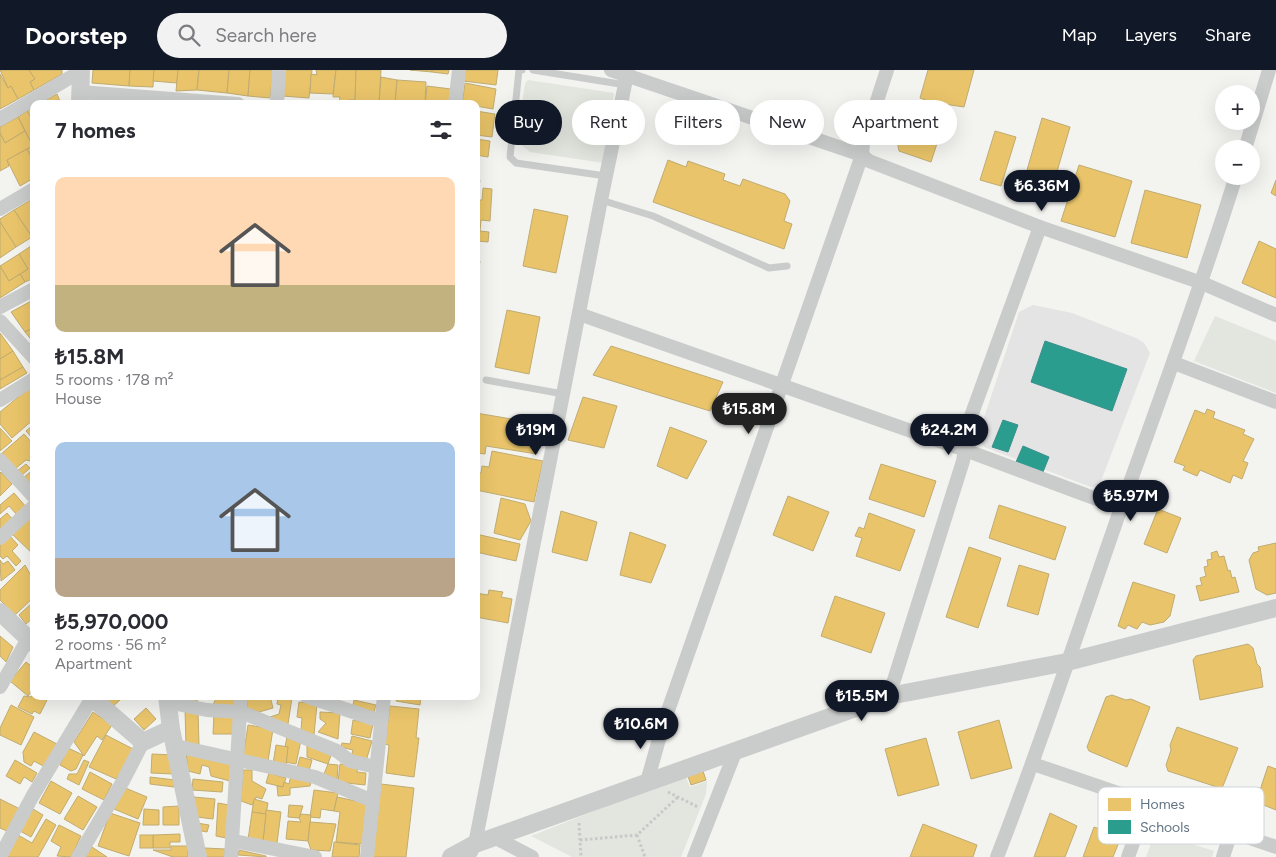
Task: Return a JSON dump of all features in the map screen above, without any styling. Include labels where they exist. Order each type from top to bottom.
[{"type":"street","points":[[81,70],[80,98],[133,100]]},
{"type":"street","points":[[30,100],[81,70]]},
{"type":"street","points":[[277,100],[279,70]]},
{"type":"street","points":[[455,100],[459,70]]},
{"type":"street","points":[[612,70],[862,155],[869,161],[1040,227],[1202,283],[1276,315]]},
{"type":"street","points":[[647,782],[664,725],[862,155],[863,144],[888,70]]},
{"type":"street","points":[[1248,140],[1269,70]]},
{"type":"street","points":[[472,850],[601,200],[628,77]]},
{"type":"street","points":[[0,118],[30,100]]},
{"type":"street","points":[[997,857],[1033,764],[1121,508],[1174,363],[1233,185]]},
{"type":"street","points":[[0,209],[30,191]]},
{"type":"street","points":[[889,696],[965,450],[970,419],[1040,227]]},
{"type":"street","points":[[0,307],[30,291]]},
{"type":"street","points":[[579,314],[965,450],[1121,508]]},
{"type":"street","points":[[0,321],[30,354]]},
{"type":"street","points":[[1174,363],[1276,402]]},
{"type":"street","points":[[0,400],[30,381]]},
{"type":"street","points":[[0,460],[30,493]]},
{"type":"street","points":[[0,538],[30,510]]},
{"type":"street","points":[[451,857],[472,850],[494,837],[889,696],[1068,662],[1276,608]]},
{"type":"street","points":[[0,612],[30,641]]},
{"type":"street","points":[[0,687],[30,643]]},
{"type":"street","points":[[0,857],[32,797],[89,700]]},
{"type":"street","points":[[94,700],[143,742]]},
{"type":"street","points":[[167,700],[171,729],[198,857]]},
{"type":"street","points":[[171,700],[207,710],[241,712],[337,752],[350,761],[376,767]]},
{"type":"street","points":[[231,857],[234,841],[236,759],[241,700]]},
{"type":"street","points":[[318,700],[380,721]]},
{"type":"street","points":[[367,857],[383,700]]},
{"type":"street","points":[[78,857],[123,781],[143,742],[171,729]]},
{"type":"street","points":[[176,746],[315,777],[373,801]]},
{"type":"street","points":[[694,857],[736,750]]},
{"type":"street","points":[[1033,764],[1099,787]]},
{"type":"street","points":[[494,837],[532,857]]},
{"type":"street","points":[[234,841],[314,857]]},
{"type":"street","points":[[1264,843],[1276,847]]},
{"type":"street","points":[[1128,857],[1133,844]]},
{"type":"street","points":[[1223,857],[1227,844]]},
{"type":"lane","points":[[522,70],[519,70],[510,157],[516,163],[606,176]]},
{"type":"lane","points":[[533,70],[628,77]]},
{"type":"lane","points":[[601,200],[653,216],[769,268],[786,266]]},
{"type":"lane","points":[[486,380],[563,394]]},
{"type":"path","points":[[647,782],[711,813]]},
{"type":"path","points":[[580,840],[637,835],[678,797]]},
{"type":"path","points":[[578,807],[581,857]]},
{"type":"path","points":[[637,835],[645,857]]},
{"type":"shaded area","points":[[528,80],[614,93],[613,100],[572,100],[572,145],[607,145],[604,163],[530,152],[521,145],[562,145],[562,100],[523,100],[525,84]]},
{"type":"shaded area","points":[[1033,305],[1072,313],[1136,338],[1144,343],[1150,353],[1099,486],[1091,487],[984,447],[981,441],[980,430],[1019,312]]},
{"type":"shaded area","points":[[1215,316],[1276,341],[1276,393],[1194,361]]},
{"type":"shaded area","points":[[685,775],[690,787],[707,781],[706,794],[681,857],[572,857],[531,836]]},
{"type":"shaded area","points":[[1151,844],[1192,844],[1214,851],[1212,857],[1146,857]]},
{"type":"building: Homes","points":[[0,70],[29,70],[35,79],[30,82],[34,90],[18,99],[11,86],[8,88]]},
{"type":"building: Homes","points":[[29,70],[62,70],[62,74],[34,90],[30,82],[35,79]]},
{"type":"building: Homes","points":[[93,70],[130,70],[129,86],[92,83]]},
{"type":"building: Homes","points":[[130,70],[154,70],[153,87],[129,86]]},
{"type":"building: Homes","points":[[154,70],[178,70],[177,83],[153,81]]},
{"type":"building: Homes","points":[[178,70],[199,70],[197,90],[176,91]]},
{"type":"building: Homes","points":[[199,70],[229,70],[227,93],[197,90]]},
{"type":"building: Homes","points":[[229,70],[250,70],[248,96],[227,93]]},
{"type":"building: Homes","points":[[250,70],[273,70],[270,98],[248,96]]},
{"type":"building: Homes","points":[[284,70],[312,70],[309,98],[282,96]]},
{"type":"building: Homes","points":[[316,70],[336,70],[333,94],[310,93],[311,74],[317,75]]},
{"type":"building: Homes","points":[[336,70],[356,70],[355,100],[340,100],[340,97],[333,97]]},
{"type":"building: Homes","points":[[356,70],[381,70],[379,100],[355,100]]},
{"type":"building: Homes","points":[[410,70],[432,70],[432,72]]},
{"type":"building: Homes","points":[[432,70],[449,70],[448,74],[432,72]]},
{"type":"building: Homes","points":[[465,70],[498,70],[496,85],[463,81]]},
{"type":"building: Homes","points":[[928,70],[974,70],[964,107],[957,106],[957,100],[926,100],[920,98]]},
{"type":"building: Homes","points":[[0,74],[8,88],[11,86],[18,99],[0,109]]},
{"type":"building: Homes","points":[[381,77],[397,80],[395,100],[379,100]]},
{"type":"building: Homes","points":[[397,80],[426,82],[425,100],[395,100]]},
{"type":"building: Homes","points":[[465,83],[496,89],[493,109],[480,107],[480,100],[463,100]]},
{"type":"building: Homes","points":[[427,86],[451,89],[450,100],[425,100]]},
{"type":"building: Homes","points":[[57,94],[59,100],[47,100]]},
{"type":"building: Homes","points":[[27,111],[30,116],[30,140],[18,117]]},
{"type":"building: Homes","points":[[480,112],[495,114],[492,137],[480,136]]},
{"type":"building: Homes","points":[[18,117],[25,131],[5,143],[0,133],[0,127]]},
{"type":"building: Homes","points":[[1042,118],[1070,127],[1049,199],[1021,191]]},
{"type":"building: Homes","points":[[25,131],[30,140],[30,148],[7,160],[9,166],[0,171],[0,133],[5,143]]},
{"type":"building: Homes","points":[[995,131],[1016,137],[1001,186],[980,180]]},
{"type":"building: Homes","points":[[480,140],[490,141],[488,157],[480,156]]},
{"type":"building: Homes","points":[[936,145],[931,162],[899,151],[898,146]]},
{"type":"building: Homes","points":[[27,149],[30,155],[30,180],[20,186],[7,160]]},
{"type":"building: Homes","points":[[668,160],[686,167],[688,161],[725,174],[723,180],[740,186],[743,179],[785,194],[790,201],[784,221],[792,224],[784,249],[653,202]]},
{"type":"building: Homes","points":[[1079,165],[1132,181],[1115,237],[1061,221]]},
{"type":"building: Homes","points":[[1276,180],[1276,196],[1271,193]]},
{"type":"building: Homes","points":[[483,188],[492,189],[490,221],[481,220],[480,231],[480,200],[482,200]]},
{"type":"building: Homes","points":[[1145,190],[1201,205],[1187,258],[1131,243]]},
{"type":"building: Homes","points":[[30,200],[30,234],[14,210]]},
{"type":"building: Homes","points":[[534,209],[568,216],[556,273],[523,266]]},
{"type":"building: Homes","points":[[14,210],[30,234],[30,238],[16,247],[0,219]]},
{"type":"building: Homes","points":[[0,222],[16,247],[0,258]]},
{"type":"building: Homes","points":[[480,231],[489,232],[488,242],[480,241]]},
{"type":"building: Homes","points":[[1259,241],[1276,249],[1276,298],[1242,283]]},
{"type":"building: Homes","points":[[30,247],[30,280],[25,282],[20,274],[28,269],[19,254]]},
{"type":"building: Homes","points":[[19,254],[28,269],[9,281],[0,266]]},
{"type":"building: Homes","points":[[0,266],[9,281],[20,274],[25,282],[0,298]]},
{"type":"building: Homes","points":[[30,302],[30,329],[25,332],[11,312]]},
{"type":"building: Homes","points":[[507,310],[540,317],[529,374],[495,367]]},
{"type":"building: Homes","points":[[30,329],[30,338],[25,332]]},
{"type":"building: Homes","points":[[0,333],[13,351],[0,359]]},
{"type":"building: Homes","points":[[611,346],[723,382],[710,411],[593,375]]},
{"type":"building: Homes","points":[[13,351],[23,367],[0,380],[0,359]]},
{"type":"building: Homes","points":[[23,367],[27,373],[0,389],[0,380]]},
{"type":"building: Homes","points":[[29,388],[30,389],[30,422],[12,438],[0,424],[0,412]]},
{"type":"building: Homes","points":[[583,397],[617,406],[604,448],[568,440]]},
{"type":"building: Homes","points":[[1207,409],[1215,412],[1213,418],[1245,430],[1243,434],[1254,439],[1243,461],[1248,463],[1242,479],[1233,475],[1230,483],[1200,470],[1197,476],[1183,470],[1185,466],[1174,462],[1195,410],[1205,414]]},
{"type":"building: Homes","points":[[480,414],[541,424],[537,454],[486,446],[485,454],[480,453]]},
{"type":"building: Homes","points":[[670,427],[707,441],[687,479],[657,466]]},
{"type":"building: Homes","points":[[0,428],[12,441],[0,451]]},
{"type":"building: Homes","points":[[30,428],[30,436],[26,431]]},
{"type":"building: Homes","points":[[24,434],[30,441],[30,461],[26,460],[15,469],[1,454]]},
{"type":"building: Homes","points":[[492,451],[543,461],[534,502],[480,491],[482,466],[489,467]]},
{"type":"building: Homes","points":[[26,464],[30,468],[21,476],[17,471]]},
{"type":"building: Homes","points":[[881,464],[936,481],[924,517],[869,499]]},
{"type":"building: Homes","points":[[30,472],[30,482],[28,484],[23,478]]},
{"type":"building: Homes","points":[[0,473],[12,484],[0,496]]},
{"type":"building: Homes","points":[[14,493],[27,508],[18,516],[9,506],[0,514],[0,505]]},
{"type":"building: Homes","points":[[788,496],[829,512],[813,551],[773,535]]},
{"type":"building: Homes","points":[[501,498],[525,504],[531,521],[520,540],[494,533]]},
{"type":"building: Homes","points":[[999,505],[1066,527],[1055,560],[989,538]]},
{"type":"building: Homes","points":[[1158,509],[1181,518],[1167,553],[1144,544]]},
{"type":"building: Homes","points":[[561,511],[597,522],[587,561],[552,552]]},
{"type":"building: Homes","points":[[7,513],[15,522],[0,534],[0,519]]},
{"type":"building: Homes","points":[[869,513],[915,530],[900,571],[856,556],[862,538],[855,536],[859,527],[864,529]]},
{"type":"building: Homes","points":[[30,517],[30,551],[12,534]]},
{"type":"building: Homes","points":[[630,532],[666,545],[651,583],[620,575]]},
{"type":"building: Homes","points":[[9,535],[18,545],[12,551],[21,561],[16,566],[7,556],[3,559],[0,556],[0,543]]},
{"type":"building: Homes","points":[[480,535],[520,544],[516,561],[480,553]]},
{"type":"building: Homes","points":[[1276,543],[1276,593],[1267,595],[1256,589],[1249,560],[1253,553],[1259,551],[1258,547]]},
{"type":"building: Homes","points":[[969,547],[1001,558],[978,628],[946,617]]},
{"type":"building: Homes","points":[[1217,551],[1219,557],[1224,556],[1228,571],[1230,570],[1232,578],[1235,577],[1239,592],[1200,601],[1196,586],[1202,585],[1200,578],[1206,576],[1204,567],[1208,566],[1207,560],[1212,559],[1211,553]]},
{"type":"building: Homes","points":[[0,560],[3,564],[8,561],[15,570],[1,581]]},
{"type":"building: Homes","points":[[25,565],[30,574],[30,601],[15,615],[0,600],[0,590]]},
{"type":"building: Homes","points":[[1019,565],[1049,574],[1038,615],[1007,606]]},
{"type":"building: Homes","points":[[1133,582],[1175,595],[1170,616],[1164,622],[1150,625],[1142,622],[1137,629],[1128,625],[1125,629],[1118,626]]},
{"type":"building: Homes","points":[[489,590],[503,592],[501,597],[512,599],[508,623],[480,618],[480,594],[488,595]]},
{"type":"building: Homes","points":[[835,596],[885,613],[871,653],[821,636]]},
{"type":"building: Homes","points":[[30,605],[30,620],[26,624],[19,615]]},
{"type":"building: Homes","points":[[0,636],[13,647],[6,662],[0,656]]},
{"type":"building: Homes","points":[[1248,644],[1253,648],[1257,664],[1260,667],[1263,687],[1200,700],[1193,660],[1196,656]]},
{"type":"building: Homes","points":[[26,662],[30,665],[30,693],[28,696],[10,681]]},
{"type":"building: Homes","points":[[1112,695],[1126,700],[1131,699],[1150,707],[1127,767],[1089,751],[1087,747],[1106,697]]},
{"type":"building: Homes","points":[[24,696],[30,697],[30,700],[47,700],[40,714],[34,711],[32,714],[18,707]]},
{"type":"building: Homes","points":[[102,700],[120,700],[110,709]]},
{"type":"building: Homes","points":[[186,700],[198,700],[196,704]]},
{"type":"building: Homes","points":[[215,700],[236,700],[235,706],[212,707]]},
{"type":"building: Homes","points":[[248,700],[271,700],[273,708],[259,712],[247,708]]},
{"type":"building: Homes","points":[[278,700],[292,700],[288,724],[269,721],[270,717],[279,714],[281,705],[277,704]]},
{"type":"building: Homes","points":[[354,700],[376,705],[373,715],[352,710]]},
{"type":"building: Homes","points":[[396,700],[421,700],[420,705]]},
{"type":"building: Homes","points":[[299,702],[317,704],[314,735],[301,730],[302,718],[297,717]]},
{"type":"building: Homes","points":[[11,705],[34,717],[21,745],[0,735],[0,728]]},
{"type":"building: Homes","points":[[390,706],[419,709],[416,738],[419,738],[414,777],[386,773],[389,745],[385,744]]},
{"type":"building: Homes","points":[[146,708],[156,719],[144,730],[134,719]]},
{"type":"building: Homes","points":[[185,709],[198,712],[199,745],[186,745]]},
{"type":"building: Homes","points":[[93,712],[112,725],[102,740],[97,736],[84,756],[74,742]]},
{"type":"building: Homes","points":[[320,712],[340,713],[338,739],[318,732],[326,723],[320,719]]},
{"type":"building: Homes","points":[[214,714],[236,715],[236,734],[213,734]]},
{"type":"building: Homes","points":[[353,720],[373,724],[370,738],[351,734]]},
{"type":"building: Homes","points":[[999,720],[1012,768],[971,779],[958,732]]},
{"type":"building: Homes","points":[[248,725],[273,729],[268,761],[243,757]]},
{"type":"building: Homes","points":[[1177,727],[1238,748],[1223,786],[1217,787],[1168,771],[1166,765],[1171,750],[1170,745]]},
{"type":"building: Homes","points":[[34,732],[57,744],[45,767],[34,761],[31,766],[24,762],[23,752]]},
{"type":"building: Homes","points":[[106,735],[135,750],[116,779],[89,767]]},
{"type":"building: Homes","points":[[352,736],[372,741],[366,761],[351,757],[353,750],[341,747],[342,743],[350,744]]},
{"type":"building: Homes","points":[[287,737],[301,740],[296,764],[285,762],[288,747],[285,747]]},
{"type":"building: Homes","points":[[926,738],[939,785],[898,796],[885,749]]},
{"type":"building: Homes","points":[[307,743],[332,752],[328,764],[307,757]]},
{"type":"building: Homes","points":[[276,745],[288,747],[286,766],[273,764]]},
{"type":"building: Homes","points":[[68,748],[83,755],[76,769],[71,771],[60,765]]},
{"type":"building: Homes","points":[[186,752],[234,762],[230,781],[211,776],[209,767],[202,765],[200,774],[188,771]]},
{"type":"building: Homes","points":[[152,754],[174,755],[173,774],[151,773]]},
{"type":"building: Homes","points":[[300,757],[312,760],[309,771],[297,768]]},
{"type":"building: Homes","points":[[15,760],[37,773],[32,782],[24,777],[20,784],[6,776]]},
{"type":"building: Homes","points":[[84,760],[89,762],[79,785],[67,779],[69,774],[77,774]]},
{"type":"building: Homes","points":[[328,764],[338,765],[337,779],[324,774]]},
{"type":"building: Homes","points":[[340,764],[358,766],[357,772],[366,773],[365,785],[338,782]]},
{"type":"building: Homes","points":[[1268,766],[1276,769],[1276,810],[1264,805],[1264,787],[1261,787]]},
{"type":"building: Homes","points":[[243,770],[252,770],[252,781],[266,789],[262,799],[256,797],[252,805],[241,801]]},
{"type":"building: Homes","points":[[703,771],[706,780],[691,785],[688,776]]},
{"type":"building: Homes","points":[[90,772],[112,784],[104,800],[82,789]]},
{"type":"building: Homes","points":[[269,773],[286,778],[283,787],[266,783]]},
{"type":"building: Homes","points":[[291,775],[312,779],[310,786],[290,788],[290,795],[278,796],[277,786],[283,787],[284,782],[289,784]]},
{"type":"building: Homes","points":[[150,777],[175,780],[174,787],[150,784]]},
{"type":"building: Homes","points":[[193,779],[223,782],[222,792],[192,790]]},
{"type":"building: Homes","points":[[51,781],[72,793],[60,814],[39,803]]},
{"type":"building: Homes","points":[[381,784],[414,788],[406,857],[373,857]]},
{"type":"building: Homes","points":[[123,787],[147,797],[138,819],[114,809]]},
{"type":"building: Homes","points":[[314,790],[338,793],[334,811],[321,809],[320,818],[310,817]]},
{"type":"building: Homes","points":[[78,796],[97,807],[83,830],[64,819]]},
{"type":"building: Homes","points":[[194,797],[215,799],[213,819],[197,817]]},
{"type":"building: Homes","points":[[337,797],[370,804],[362,844],[336,842],[340,812],[334,811]]},
{"type":"building: Homes","points":[[0,799],[20,809],[9,832],[0,828]]},
{"type":"building: Homes","points":[[254,799],[268,803],[266,814],[252,812]]},
{"type":"building: Homes","points":[[218,803],[229,805],[226,838],[216,836]]},
{"type":"building: Homes","points":[[289,805],[303,806],[299,818],[288,817]]},
{"type":"building: Homes","points":[[179,806],[179,825],[163,825],[163,807]]},
{"type":"building: Homes","points":[[33,809],[43,815],[31,837],[20,831]]},
{"type":"building: Homes","points":[[144,809],[159,810],[159,825],[143,825]]},
{"type":"building: Homes","points":[[266,810],[281,812],[277,843],[263,841]]},
{"type":"building: Homes","points":[[252,812],[266,814],[263,841],[248,840]]},
{"type":"building: Homes","points":[[110,813],[140,823],[129,856],[98,846]]},
{"type":"building: Homes","points":[[1050,813],[1077,826],[1065,857],[1034,857]]},
{"type":"building: Homes","points":[[301,814],[311,815],[308,841],[286,839],[288,821],[301,822],[299,818]]},
{"type":"building: Homes","points":[[46,819],[56,825],[38,857],[5,857],[18,835],[32,843]]},
{"type":"building: Homes","points":[[310,822],[336,824],[330,851],[311,850],[308,841]]},
{"type":"building: Homes","points":[[197,823],[209,825],[207,832],[196,830]]},
{"type":"building: Homes","points":[[923,824],[977,845],[973,857],[910,857]]},
{"type":"building: Homes","points":[[59,825],[81,836],[71,857],[57,856],[61,847],[51,841]]},
{"type":"building: Homes","points":[[1094,827],[1098,828],[1098,844],[1118,844],[1113,857],[1083,857]]},
{"type":"building: Homes","points":[[180,834],[180,842],[170,842],[170,848],[153,848],[153,835]]},
{"type":"building: Homes","points":[[140,835],[153,835],[153,848],[140,848]]},
{"type":"building: Homes","points":[[334,842],[360,845],[359,857],[332,857]]},
{"type":"building: Homes","points":[[171,846],[188,846],[188,857],[173,857],[153,850],[171,850]]},
{"type":"building: Homes","points":[[92,847],[107,857],[85,857]]},
{"type":"building: Homes","points":[[205,848],[225,849],[225,857],[204,857]]},
{"type":"building: Homes","points":[[239,850],[266,856],[266,857],[238,855]]},
{"type":"building: Schools","points":[[1045,341],[1127,369],[1112,411],[1031,382]]},
{"type":"building: Schools","points":[[1003,420],[1018,425],[1008,452],[992,447]]},
{"type":"building: Schools","points":[[1023,446],[1049,457],[1043,472],[1016,462]]}]
